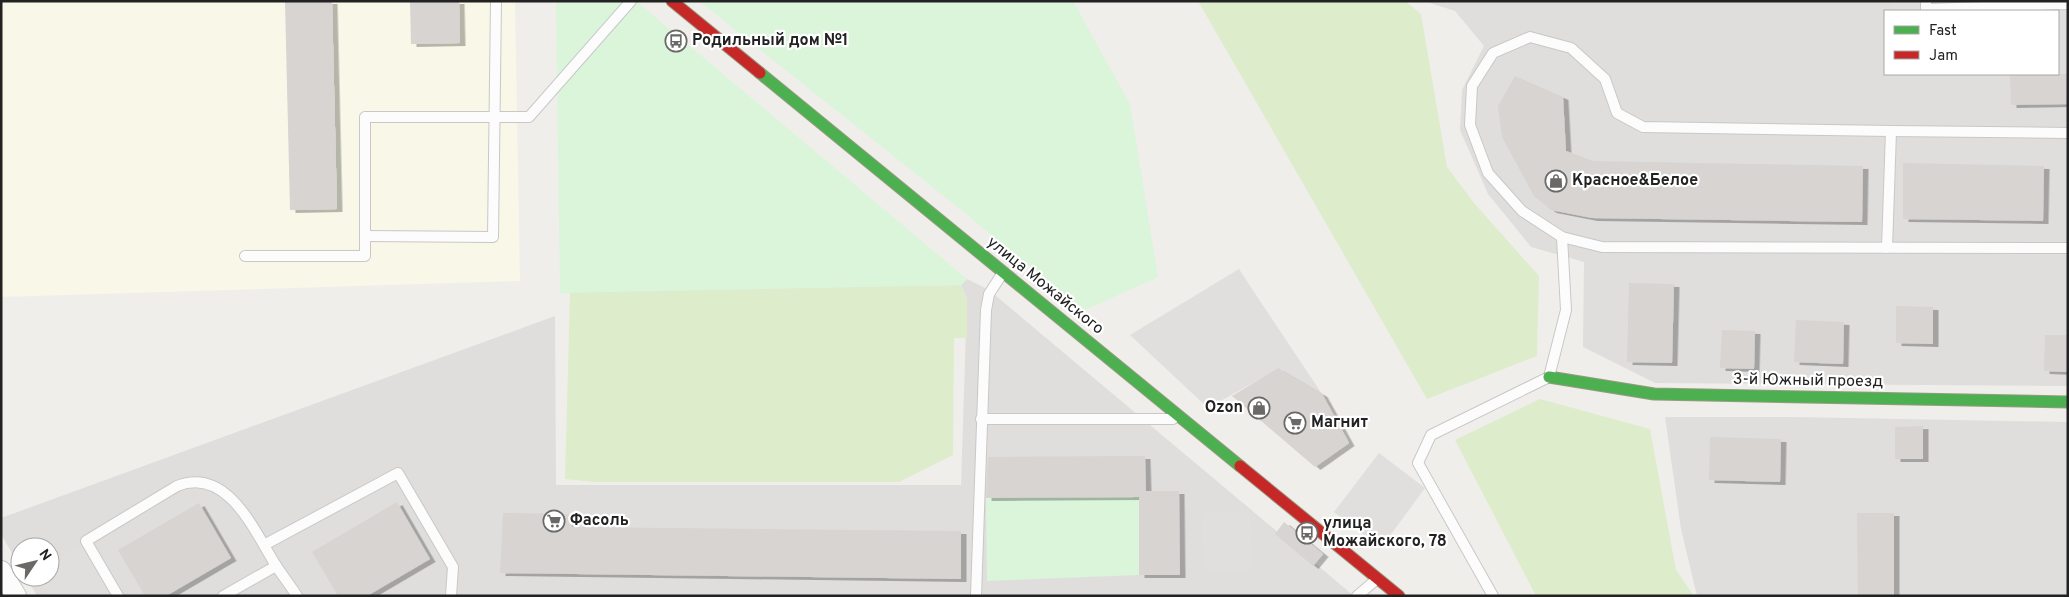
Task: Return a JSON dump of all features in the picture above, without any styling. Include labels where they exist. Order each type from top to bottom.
[{"type":"main road","name":"улица Можайского","points":[[672,1],[1003,274],[1184,419],[1399,596]]},
{"type":"main road","name":"3-й Южный проезд","points":[[1549,376],[1654,394],[2068,402]]},
{"type":"street","points":[[1,571],[16,596]]},
{"type":"lane","points":[[366,236],[494,237],[496,1]]},
{"type":"lane","points":[[245,256],[365,256],[365,117],[530,117],[631,1]]},
{"type":"lane","points":[[1926,1],[1926,9],[2068,4]]},
{"type":"lane","points":[[2068,133],[1643,127],[1618,113],[1605,78],[1571,48],[1530,38],[1493,53],[1472,86],[1470,125],[1488,173],[1522,212],[1562,237],[1602,247],[2068,248]]},
{"type":"lane","points":[[1887,248],[1891,131]]},
{"type":"lane","points":[[1493,596],[1418,463],[1431,435],[1549,376],[1566,310],[1562,237]]},
{"type":"lane","points":[[976,596],[986,310],[989,294],[1003,274]]},
{"type":"lane","points":[[982,419],[1184,419]]},
{"type":"lane","points":[[264,545],[398,473],[453,567],[451,596]]},
{"type":"lane","points":[[118,596],[86,541],[177,486],[190,481],[207,484],[227,494],[244,512],[276,566],[297,596]]},
{"type":"lane","points":[[224,596],[276,566]]},
{"type":"lane","points":[[1357,596],[1378,578]]},
{"type":"shaded area","points":[[1,1],[515,1],[520,281],[1,297]]},
{"type":"shaded area","points":[[1424,1],[2068,1],[2068,386],[1655,383],[1583,347],[1584,262],[1531,247],[1488,194],[1460,130],[1462,90],[1484,46],[1455,11]]},
{"type":"shaded area","points":[[1892,1],[2068,1],[2068,15],[2059,15],[2059,10],[1892,10]]},
{"type":"shaded area","points":[[1239,269],[1322,394],[1278,369],[1208,408],[1130,335]]},
{"type":"shaded area","points":[[967,279],[989,290],[1354,596],[37,596],[32,587],[60,587],[60,537],[10,537],[10,550],[1,534],[1,518],[555,316],[556,485],[961,485],[967,299],[961,285]]},
{"type":"shaded area","points":[[1665,417],[1794,417],[2068,422],[2068,596],[1697,596],[1681,529]]},
{"type":"shaded area","points":[[1379,453],[1425,488],[1381,548],[1334,512]]},
{"type":"shaded area","points":[[1250,511],[1252,570],[1203,571],[1202,512]]},
{"type":"shaded area","points":[[86,541],[118,596],[49,596],[44,587],[60,587],[60,556]]},
{"type":"green space","points":[[556,1],[636,1],[967,279],[961,285],[560,293]]},
{"type":"green space","points":[[699,1],[1073,1],[1130,104],[1158,277],[1083,311],[960,209]]},
{"type":"green space","points":[[1198,1],[1405,1],[1421,14],[1447,167],[1474,203],[1539,276],[1537,356],[1427,399]]},
{"type":"green space","points":[[961,285],[967,299],[967,338],[954,338],[953,455],[899,482],[594,482],[565,479],[570,292]]},
{"type":"green space","points":[[1540,399],[1650,429],[1676,570],[1694,596],[1536,596],[1455,440]]},
{"type":"green space","points":[[1139,497],[1139,575],[987,581],[986,498]]},
{"type":"building","points":[[285,1],[332,1],[337,209],[290,210]]},
{"type":"building","points":[[410,1],[459,1],[460,43],[411,44]]},
{"type":"building","points":[[2068,74],[2068,104],[2011,105],[2010,75]]},
{"type":"building","points":[[1515,76],[1563,97],[1566,151],[1593,161],[1863,166],[1862,222],[1592,218],[1551,210],[1534,196],[1502,137],[1498,106]]},
{"type":"building","points":[[1903,163],[2044,166],[2043,221],[1903,219]]},
{"type":"building","points":[[1629,283],[1674,284],[1672,363],[1627,362]]},
{"type":"building","points":[[1896,306],[1933,307],[1933,344],[1896,343]]},
{"type":"building","points":[[1796,320],[1844,322],[1843,364],[1794,362]]},
{"type":"building","points":[[1722,330],[1755,331],[1754,369],[1720,368]]},
{"type":"building","points":[[2045,335],[2068,335],[2068,372],[2044,371]]},
{"type":"building","points":[[1278,368],[1322,394],[1349,443],[1315,467],[1232,396]]},
{"type":"building","points":[[1923,426],[1923,459],[1895,459],[1895,427]]},
{"type":"building","points":[[1710,437],[1781,439],[1780,482],[1709,480]]},
{"type":"building","points":[[1145,456],[1146,491],[1179,491],[1180,575],[1139,575],[1139,497],[986,498],[988,457]]},
{"type":"building","points":[[397,502],[430,559],[367,596],[338,596],[312,552]]},
{"type":"building","points":[[199,503],[231,558],[166,596],[145,596],[118,550]]},
{"type":"building","points":[[503,513],[574,514],[572,527],[961,531],[961,579],[500,573]]},
{"type":"building","points":[[1857,513],[1894,513],[1894,596],[1858,596]]},
{"type":"building","points":[[1284,522],[1323,554],[1313,566],[1275,534]]},
{"type":"traffic: fast","points":[[760,73],[1240,466]]},
{"type":"traffic: fast","points":[[1549,377],[1654,394],[2068,402]]},
{"type":"traffic: jam","points":[[672,1],[760,73]]},
{"type":"traffic: jam","points":[[1240,466],[1399,596]]},
{"type":"place","name":"Родильный дом №1","points":[[676,41]]},
{"type":"place","name":"Красное&Белое","points":[[1556,181]]},
{"type":"place","name":"Ozon","points":[[1259,408]]},
{"type":"place","name":"Магнит","points":[[1295,423]]},
{"type":"place","name":"Фасоль","points":[[554,521]]},
{"type":"place","name":"улица Можайского, 78","points":[[1307,533]]}]
